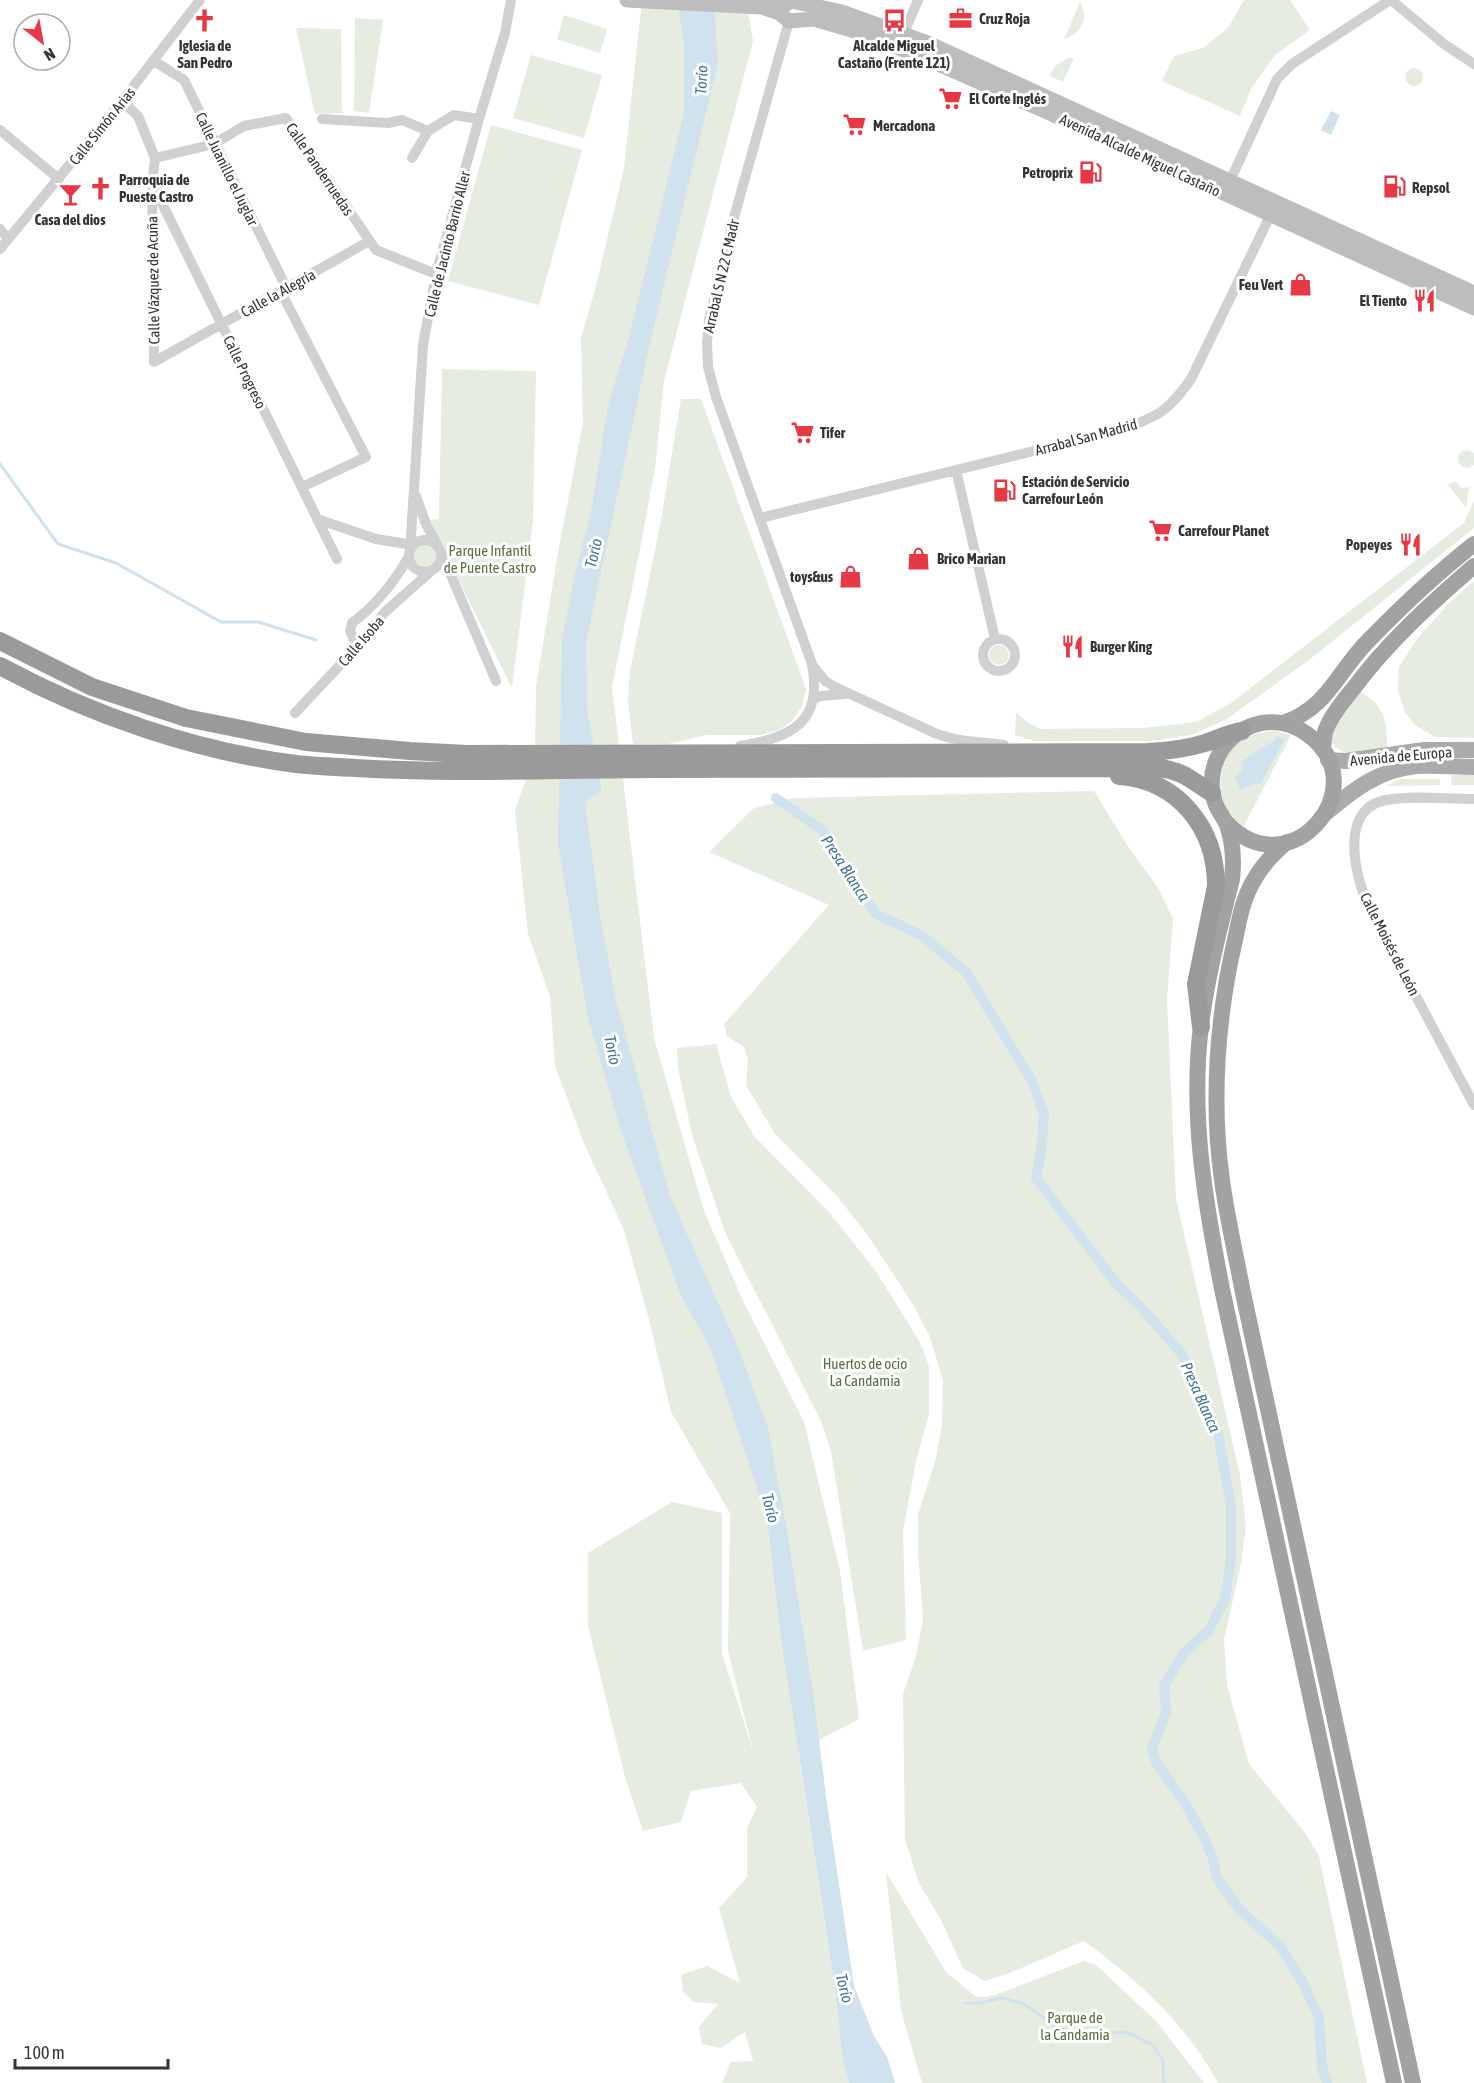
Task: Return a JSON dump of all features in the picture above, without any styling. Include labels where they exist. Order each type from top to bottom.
[{"type":"highway","points":[[0,666],[41,688],[99,712],[185,741],[239,755],[298,764],[415,772],[464,772],[655,761],[708,752],[1170,751],[1263,723],[1283,723],[1298,718],[1316,706],[1365,643],[1418,592],[1474,544]]},
{"type":"highway","points":[[1413,2083],[1243,1293],[1222,1180],[1218,1142],[1217,1089],[1224,997],[1239,919],[1254,880],[1271,857],[1287,842],[1308,832],[1320,822],[1326,813],[1333,794],[1333,778],[1325,755],[1324,735],[1327,726],[1372,664],[1428,605],[1474,567]]},
{"type":"highway","points":[[0,641],[92,687],[186,718],[306,742],[410,751],[655,761],[1160,768],[1186,774],[1212,794]]},
{"type":"highway","points":[[1283,723],[1300,729],[1312,737],[1325,755]]},
{"type":"highway","points":[[1242,731],[1228,741],[1218,754],[1213,770],[1212,794],[1220,814],[1234,831],[1258,843],[1287,842]]},
{"type":"highway","points":[[1076,767],[1101,775],[1137,779],[1162,789],[1187,808],[1209,841],[1216,869],[1216,886],[1196,984],[1200,1027]]},
{"type":"highway","points":[[1227,823],[1233,854],[1232,879],[1211,964],[1200,1027],[1197,1100],[1199,1150],[1207,1211],[1224,1300],[1394,2083]]},
{"type":"main road","name":"Avenida Alcalde Miguel Castaño","points":[[627,0],[755,6],[791,13],[855,31],[1045,111],[1474,308]]},
{"type":"main road","name":"Avenida Alcalde Miguel Castaño","points":[[791,13],[814,5],[904,33],[1474,293]]},
{"type":"main road","name":"Avenida de Europa","points":[[1325,755],[1346,761],[1424,750],[1474,750]]},
{"type":"main road","name":"Avenida de Europa","points":[[1326,813],[1353,790],[1371,779],[1400,769],[1442,766],[1474,767]]},
{"type":"street","name":"Calle Simón Arias","points":[[0,249],[122,101],[200,0]]},
{"type":"street","name":"Calle de Jacinto Barrio Aller","points":[[413,544],[411,537],[423,345],[436,274],[505,33],[511,0]]},
{"type":"street","points":[[904,33],[918,0]]},
{"type":"street","points":[[1202,184],[1215,185],[1230,181],[1277,79],[1292,64],[1390,0],[1444,44],[1474,64]]},
{"type":"street","name":"Arrabal S N 22 C Madr","points":[[791,13],[735,214],[709,320],[708,367],[716,397],[812,664],[815,682],[814,699],[820,696],[848,694]]},
{"type":"street","name":"Calle Juanillo el Juglar","points":[[154,60],[184,80],[366,457],[302,487]]},
{"type":"street","name":"Calle Vázquez de Acuña","points":[[122,101],[138,116],[154,158],[152,184],[154,362]]},
{"type":"street","points":[[412,158],[428,131],[454,115],[479,120]]},
{"type":"street","name":"Calle Panderruedas","points":[[154,158],[213,144],[244,126],[286,118],[376,250],[436,274]]},
{"type":"street","points":[[322,119],[388,123],[402,120],[428,131]]},
{"type":"street","points":[[0,129],[59,179]]},
{"type":"street","name":"Calle Progreso","points":[[152,184],[337,559]]},
{"type":"street","points":[[1254,192],[1262,200],[1270,216],[1275,212],[1294,210]]},
{"type":"street","name":"Arrabal San Madrid","points":[[760,518],[1124,429],[1156,417],[1175,400],[1191,380],[1270,216]]},
{"type":"street","points":[[0,229],[8,239]]},
{"type":"street","name":"Calle la Alegría","points":[[154,362],[221,323],[284,291],[369,241]]},
{"type":"street","points":[[956,470],[995,639]]},
{"type":"street","name":"Calle de Jacinto Barrio Aller","points":[[415,492],[426,524],[454,581],[496,681]]},
{"type":"street","points":[[317,519],[376,538],[413,544],[429,540],[439,549],[441,559],[432,570]]},
{"type":"street","points":[[357,647],[350,631],[352,623],[378,601],[389,588],[408,558],[413,544]]},
{"type":"street","points":[[408,558],[414,569],[422,572],[432,570],[454,581]]},
{"type":"street","name":"Calle Isoba","points":[[296,713],[357,647],[385,612],[432,570]]},
{"type":"street","name":"Arrabal S N 22 C Madr","points":[[812,664],[825,681],[848,694],[952,739],[1005,745],[1024,753]]},
{"type":"street","points":[[708,752],[770,741],[784,736],[804,717],[814,699]]},
{"type":"street","name":"Calle Moisés de León","points":[[1474,799],[1406,799],[1378,803],[1366,811],[1358,825],[1354,850],[1359,880],[1369,908],[1474,1105]]},
{"type":"green space","points":[[642,0],[746,0],[753,41],[664,381],[655,468],[612,687],[654,1038],[704,1211],[744,1303],[804,1422],[840,1571],[859,1719],[798,1751],[834,1982],[843,2061],[849,2083],[722,2083],[731,2062],[753,2061],[745,2032],[721,2048],[702,2044],[699,2027],[718,2004],[694,2002],[683,1992],[681,1975],[707,1966],[740,1983],[719,1908],[747,1877],[747,1828],[757,1807],[741,1783],[691,1791],[681,1822],[643,1831],[625,1777],[588,1625],[588,1553],[672,1502],[722,1513],[722,1654],[754,1754],[728,1651],[730,1513],[671,1412],[650,1323],[624,1230],[583,1141],[555,1066],[550,996],[528,934],[515,810],[535,755],[536,686],[559,547],[583,423],[581,338],[624,168]]},
{"type":"green space","points":[[1244,0],[1290,0],[1310,30],[1275,55],[1251,89],[1240,116],[1162,81],[1174,56],[1203,48],[1228,28]]},
{"type":"green space","points":[[1080,2],[1084,14],[1082,25],[1070,37],[1064,39]]},
{"type":"green space","points":[[564,15],[607,29],[600,53],[557,39]]},
{"type":"green space","points":[[355,18],[383,20],[369,113],[354,111]]},
{"type":"green space","points":[[296,28],[341,29],[342,113],[315,114]]},
{"type":"green space","points":[[531,55],[602,75],[584,138],[513,118]]},
{"type":"green space","points":[[1068,58],[1074,58],[1063,82],[1050,76],[1055,66]]},
{"type":"green space","points":[[1410,68],[1418,68],[1423,73],[1421,84],[1410,86],[1405,81],[1405,73]]},
{"type":"green space","points":[[491,125],[582,150],[539,305],[448,281]]},
{"type":"green space","name":"Parque Infantil de Puente Castro","points":[[442,369],[536,371],[533,521],[512,688],[429,520],[439,519]]},
{"type":"green space","points":[[681,399],[701,399],[806,689],[802,706],[793,720],[779,730],[761,735],[707,735],[668,744],[633,744],[628,701],[630,671],[660,526]]},
{"type":"green space","points":[[1467,450],[1473,453],[1476,459],[1473,465],[1467,468],[1461,465],[1458,459],[1461,453]]},
{"type":"green space","points":[[1455,481],[1462,488],[1469,487],[1466,508],[1448,485]]},
{"type":"green space","points":[[1474,500],[1474,528],[1309,660],[1225,720],[1191,735],[1150,741],[1034,741],[1015,735],[1016,712],[1028,723],[1041,729],[1143,728],[1196,722],[1231,703],[1464,523]]},
{"type":"green space","points":[[424,544],[433,547],[436,556],[433,565],[424,568],[415,565],[412,556],[415,547]]},
{"type":"green space","points":[[1474,581],[1474,738],[1435,737],[1415,725],[1405,712],[1398,691],[1399,667],[1416,640],[1451,601]]},
{"type":"green space","points":[[999,645],[1006,648],[1009,655],[1006,662],[999,665],[992,662],[989,655],[992,648]]},
{"type":"green space","points":[[1358,691],[1374,702],[1383,714],[1387,747],[1349,753],[1336,748],[1331,742],[1331,733]]},
{"type":"green space","points":[[1275,731],[1291,735],[1244,826],[1226,807],[1220,783],[1222,770],[1226,758],[1244,739],[1255,734]]},
{"type":"green space","points":[[1451,775],[1474,775],[1474,785],[1451,785]]},
{"type":"green space","points":[[1399,779],[1440,779],[1440,785],[1387,786]]},
{"type":"green space","points":[[1094,791],[1129,848],[1159,889],[1173,919],[1167,999],[1176,1199],[1240,1475],[1246,1527],[1241,1563],[1224,1640],[1227,1685],[1249,1764],[1306,1834],[1319,1856],[1367,2083],[1218,2083],[1192,2042],[1176,2023],[1141,1987],[1084,1941],[985,1981],[963,1968],[941,1920],[919,1883],[905,1840],[903,1694],[916,1656],[923,1619],[918,1515],[936,1458],[942,1424],[943,1380],[929,1335],[914,1306],[867,1234],[836,1195],[775,1134],[746,1085],[748,1060],[744,1047],[727,1036],[724,1024],[829,905],[709,852],[754,808],[793,798]]},
{"type":"green space","name":"Huertos de ocio La Candamia","points":[[716,1044],[731,1097],[755,1137],[828,1211],[875,1270],[918,1339],[929,1367],[929,1414],[916,1461],[903,1532],[906,1640],[863,1651],[831,1451],[821,1421],[725,1232],[692,1135],[678,1068],[677,1048]]},
{"type":"green space","name":"Parque de la Candamia","points":[[886,1872],[946,1972],[975,1996],[995,1995],[1084,1961],[1096,1965],[1156,2021],[1204,2083],[922,2083],[901,2011]]},
{"type":"water","name":"Torío","points":[[677,0],[714,0],[718,63],[649,347],[586,642],[587,709],[602,790],[585,802],[600,916],[616,1000],[670,1196],[737,1345],[768,1428],[814,1699],[854,1986],[874,2036],[887,2057],[895,2083],[849,2083],[843,2061],[834,1982],[781,1638],[767,1517],[710,1347],[681,1296],[621,1131],[588,1018],[558,844],[562,638],[592,507],[608,405],[628,341],[684,113],[684,42]]},
{"type":"water","points":[[1331,111],[1340,115],[1331,135],[1321,130]]},
{"type":"water","points":[[1278,736],[1284,741],[1260,784],[1257,783],[1241,790],[1235,778],[1243,768],[1241,762],[1272,743]]},
{"type":"waterway","points":[[0,464],[58,544],[116,563],[221,622],[258,622],[316,640]]},
{"type":"waterway","name":"Presa Blanca","points":[[776,798],[822,830],[876,914],[921,935],[966,972],[1032,1081],[1044,1114],[1042,1145],[1036,1178],[1116,1283],[1141,1307],[1181,1353],[1218,1433],[1231,1507],[1231,1558],[1225,1599],[1209,1630],[1184,1653],[1164,1686],[1166,1713],[1152,1748],[1156,1762],[1185,1803],[1204,1837],[1212,1856],[1217,1878],[1240,1910],[1280,1946],[1302,1981],[1319,2018],[1322,2066],[1327,2083]]},
{"type":"waterway","points":[[966,2003],[981,2003],[1002,1998],[1024,2004],[1058,2028],[1078,2034],[1127,2032],[1153,2045],[1163,2061],[1164,2083]]},
{"type":"place","name":"Cruz Roja","points":[[961,18]]},
{"type":"place","name":"Iglesia de San Pedro","points":[[205,21]]},
{"type":"place","name":"Alcalde Miguel Castaño (Frente 121)","points":[[894,21]]},
{"type":"place","name":"El Corte Inglés","points":[[951,98]]},
{"type":"place","name":"Mercadona","points":[[855,125]]},
{"type":"place","name":"Petroprix","points":[[1091,172]]},
{"type":"place","name":"Repsol","points":[[1394,187]]},
{"type":"place","name":"Parroquia de Pueste Castro","points":[[101,188]]},
{"type":"place","name":"Casa del dios","points":[[70,195]]},
{"type":"place","name":"Feu Vert","points":[[1301,284]]},
{"type":"place","name":"El Tiento","points":[[1425,300]]},
{"type":"place","name":"Tifer","points":[[802,432]]},
{"type":"place","name":"Estación de Servicio Carrefour León","points":[[1004,490]]},
{"type":"place","name":"Carrefour Planet","points":[[1160,530]]},
{"type":"place","name":"Popeyes","points":[[1410,544]]},
{"type":"place","name":"Brico Marian","points":[[919,558]]},
{"type":"place","name":"toys&us","points":[[851,576]]},
{"type":"place","name":"Burger King","points":[[1072,646]]}]
